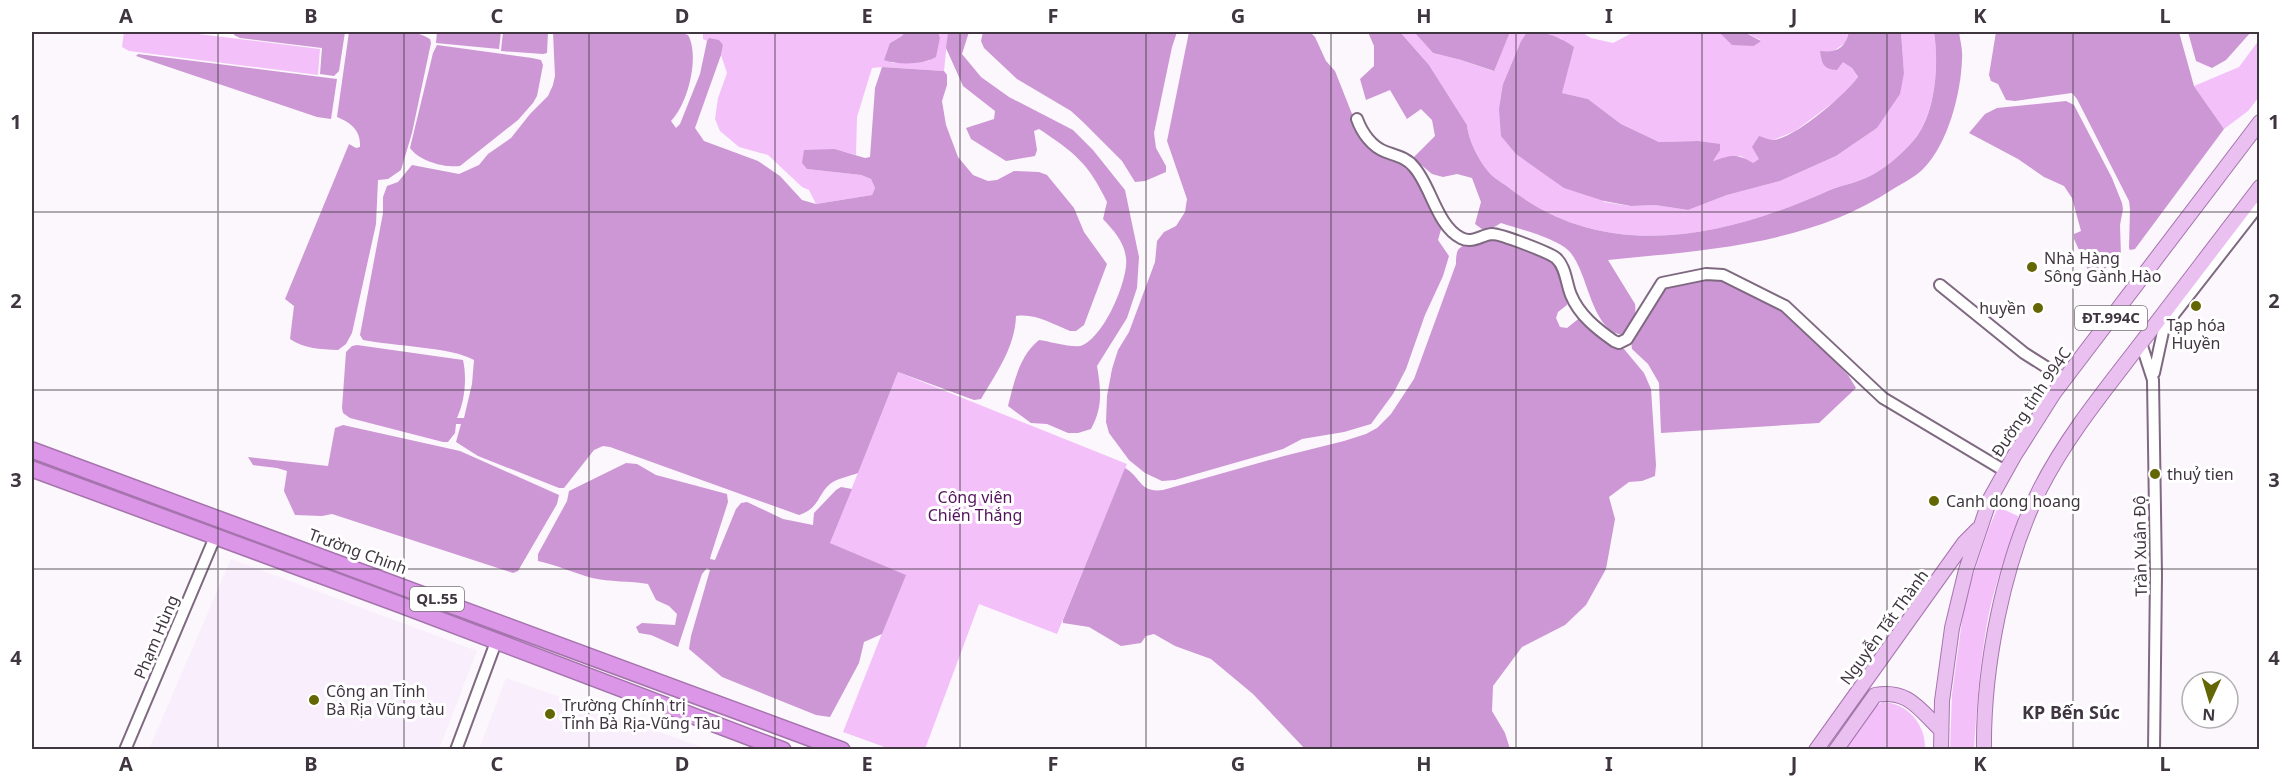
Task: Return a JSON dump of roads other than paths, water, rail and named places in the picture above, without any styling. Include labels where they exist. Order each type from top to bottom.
[{"type":"highway","name":"Trường Chinh","points":[[32,450],[842,750]]},
{"type":"highway","name":"QL.55","points":[[32,469],[783,750]]},
{"type":"highway","points":[[215,537],[222,521]]},
{"type":"main road","name":"Đường tỉnh 994C","points":[[1941,750],[1942,701],[1952,628],[1966,570],[1990,499],[2005,471],[2065,379],[2259,122]]},
{"type":"main road","name":"ĐT.994C","points":[[1984,750],[1985,693],[1996,627],[2009,573],[2028,516],[2040,490],[2072,435],[2259,187]]},
{"type":"main road","name":"Nguyễn Tất Thành","points":[[1816,750],[1964,543],[1981,526]]},
{"type":"main road","points":[[1861,686],[1875,695]]},
{"type":"main road","name":"Nguyễn Tất Thành","points":[[1836,750],[1875,695],[1900,694],[1941,730]]},
{"type":"street","points":[[1357,119],[1364,135],[1379,148],[1413,165],[1441,216],[1461,238],[1471,240],[1496,234],[1540,250],[1557,260],[1563,268],[1572,298],[1590,322],[1614,341],[1619,343],[1627,339],[1662,283],[1706,274],[1723,275],[1785,306],[1848,367],[1895,407],[1959,442],[2005,471]]},
{"type":"street","points":[[2153,380],[2164,327],[2259,204]]},
{"type":"street","points":[[1940,285],[2024,353],[2065,379]]},
{"type":"street","name":"Trần Xuân Độ","points":[[2141,344],[2151,368],[2153,380],[2156,575],[2154,750]]},
{"type":"street","name":"Phạm Hùng","points":[[125,750],[215,537]]},
{"type":"street","points":[[456,750],[496,642]]},
{"type":"place","name":"Nhà Hàng Sông Gành Hào","points":[[2032,267]]},
{"type":"place","name":"Tạp hóa Huyền","points":[[2196,306]]},
{"type":"place","name":"huyền","points":[[2038,308]]},
{"type":"place","name":"thuỷ tien","points":[[2155,474]]},
{"type":"place","name":"Canh dong hoang","points":[[1934,501]]},
{"type":"place","name":"Công an Tỉnh Bà Rịa Vũng tàu","points":[[314,700]]},
{"type":"place","name":"Trường Chính trị Tỉnh Bà Rịa-Vũng Tàu","points":[[550,714]]},
{"type":"district","name":"KP Bến Súc","points":[[2071,713]]},
{"type":"park label","name":"Công viên Chiến Thắng","points":[[975,506]]}]
